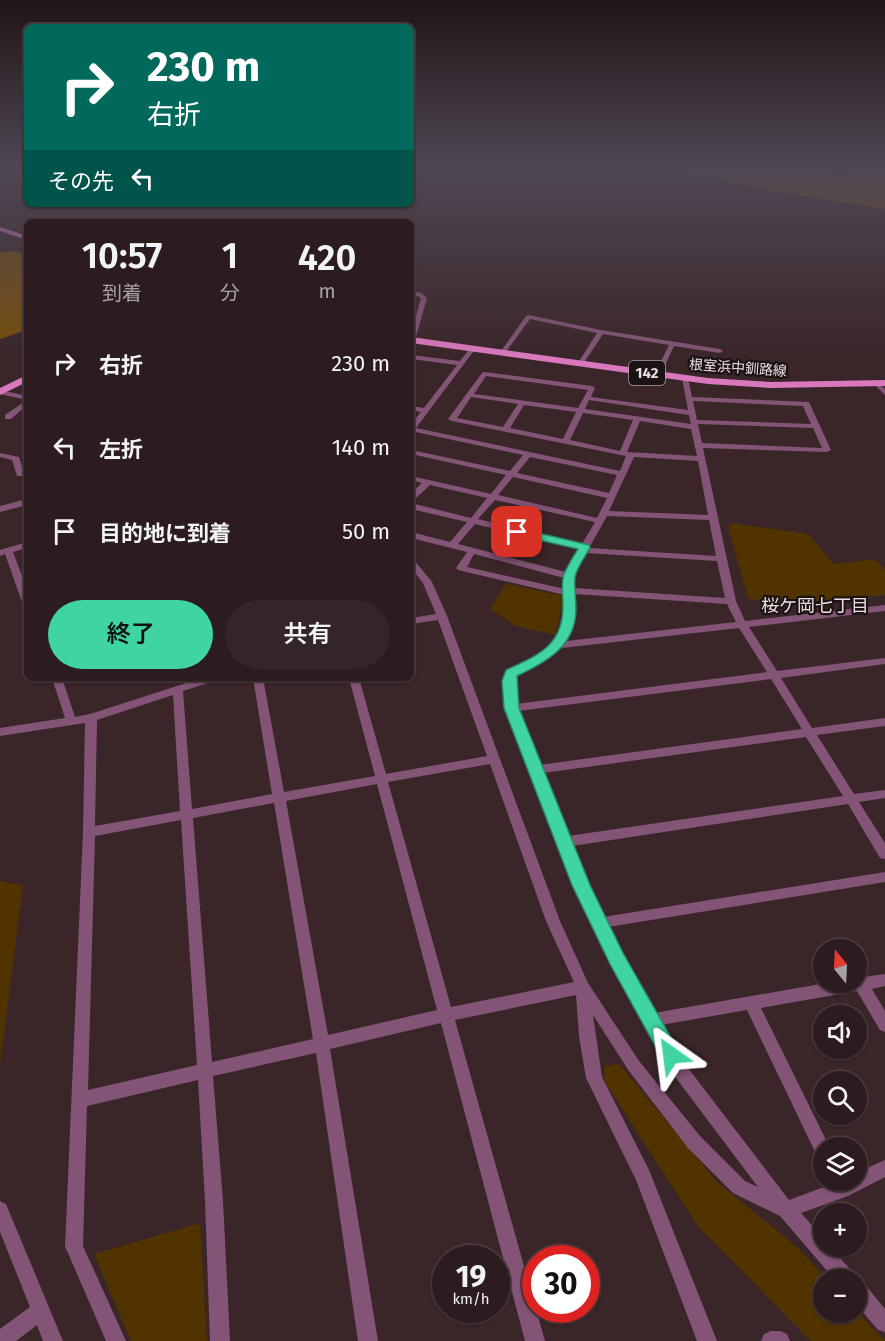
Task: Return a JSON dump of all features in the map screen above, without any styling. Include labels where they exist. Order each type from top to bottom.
[{"type":"main road","points":[[5,232],[24,237]]},
{"type":"main road","name":"根室浜中釧路線","points":[[414,340],[744,384],[881,383]]},
{"type":"main road","points":[[1,392],[24,380]]},
{"type":"street","points":[[414,293],[424,298],[414,330]]},
{"type":"street","points":[[503,352],[528,317],[601,332],[720,351]]},
{"type":"street","points":[[581,363],[601,332]]},
{"type":"street","points":[[658,374],[672,344]]},
{"type":"street","points":[[414,425],[473,348]]},
{"type":"street","points":[[414,358],[460,363]]},
{"type":"street","points":[[566,441],[592,388],[484,374],[452,419],[627,454],[700,459]]},
{"type":"street","points":[[685,378],[712,518],[731,601],[742,624],[885,854]]},
{"type":"street","points":[[881,383],[885,393]]},
{"type":"street","points":[[1,392],[24,399]]},
{"type":"street","points":[[469,395],[637,419],[815,426]]},
{"type":"street","points":[[587,398],[693,421]]},
{"type":"street","points":[[688,399],[806,404],[827,450],[697,445]]},
{"type":"street","points":[[8,417],[24,403]]},
{"type":"street","points":[[506,429],[522,403]]},
{"type":"street","points":[[414,408],[425,410]]},
{"type":"street","points":[[637,419],[622,474],[602,517],[569,576],[567,628],[559,645],[541,659],[511,673],[509,681],[512,708],[534,770],[581,885],[650,1020],[682,1073],[786,1210],[838,1269]]},
{"type":"street","points":[[414,430],[622,474]]},
{"type":"street","points":[[414,453],[611,496]]},
{"type":"street","points":[[452,546],[528,454]]},
{"type":"street","points":[[0,455],[16,459],[20,474]]},
{"type":"street","points":[[414,479],[602,517],[712,518]]},
{"type":"street","points":[[414,495],[428,482]]},
{"type":"street","points":[[0,509],[24,503]]},
{"type":"street","points":[[414,507],[584,549],[721,559]]},
{"type":"street","points":[[414,536],[569,576]]},
{"type":"street","points":[[24,546],[4,552],[24,595]]},
{"type":"street","points":[[471,551],[461,568],[569,592],[731,601]]},
{"type":"street","points":[[414,566],[427,582],[442,616],[553,921],[584,987],[634,1066],[694,1142],[740,1187],[786,1210]]},
{"type":"street","points":[[559,645],[885,608]]},
{"type":"street","points":[[414,621],[442,616]]},
{"type":"street","points":[[512,708],[885,661]]},
{"type":"street","points":[[58,681],[71,721]]},
{"type":"street","points":[[0,732],[91,718],[204,681]]},
{"type":"street","points":[[259,681],[281,798],[322,1044],[368,1341]]},
{"type":"street","points":[[355,681],[535,1341]]},
{"type":"street","points":[[178,690],[214,1201],[220,1341]]},
{"type":"street","points":[[91,718],[74,1248],[116,1341]]},
{"type":"street","points":[[534,770],[885,722]]},
{"type":"street","points":[[89,832],[493,759]]},
{"type":"street","points":[[564,842],[885,794]]},
{"type":"street","points":[[600,923],[885,877]]},
{"type":"street","points":[[867,983],[885,980]]},
{"type":"street","points":[[79,1100],[447,1015],[584,987]]},
{"type":"street","points":[[584,987],[587,1036],[594,1078],[643,1176],[707,1341]]},
{"type":"street","points":[[650,1020],[813,993]]},
{"type":"street","points":[[866,993],[885,1025]]},
{"type":"street","points":[[751,1004],[817,1137]]},
{"type":"street","points":[[867,1175],[885,1168]]},
{"type":"street","points":[[786,1210],[827,1191]]},
{"type":"street","points":[[0,1210],[53,1341]]},
{"type":"street","points":[[867,1302],[885,1323]]},
{"type":"street","points":[[0,1341],[41,1311]]},
{"type":"street","points":[[771,1341],[780,1341]]},
{"type":"shaded area","points":[[14,251],[24,254],[24,331],[0,339],[0,253]]},
{"type":"shaded area","points":[[732,523],[808,534],[834,564],[875,559],[885,570],[885,595],[775,607],[748,598],[728,527]]},
{"type":"shaded area","points":[[506,584],[565,596],[555,635],[515,626],[490,609]]},
{"type":"shaded area","points":[[0,881],[23,885],[0,1065]]},
{"type":"shaded area","points":[[619,1064],[717,1182],[797,1247],[817,1269],[813,1269],[813,1323],[867,1322],[885,1341],[811,1341],[697,1225],[605,1082],[604,1066]]},
{"type":"shaded area","points":[[200,1223],[207,1341],[131,1341],[94,1254]]},
{"type":"district","name":"桜ケ岡七丁目","points":[[815,606]]},
{"type":"route","points":[[517,532],[584,547],[569,576],[570,613],[567,628],[559,645],[541,659],[511,673],[509,681],[512,708],[534,770],[581,885],[616,958],[671,1055]]}]
